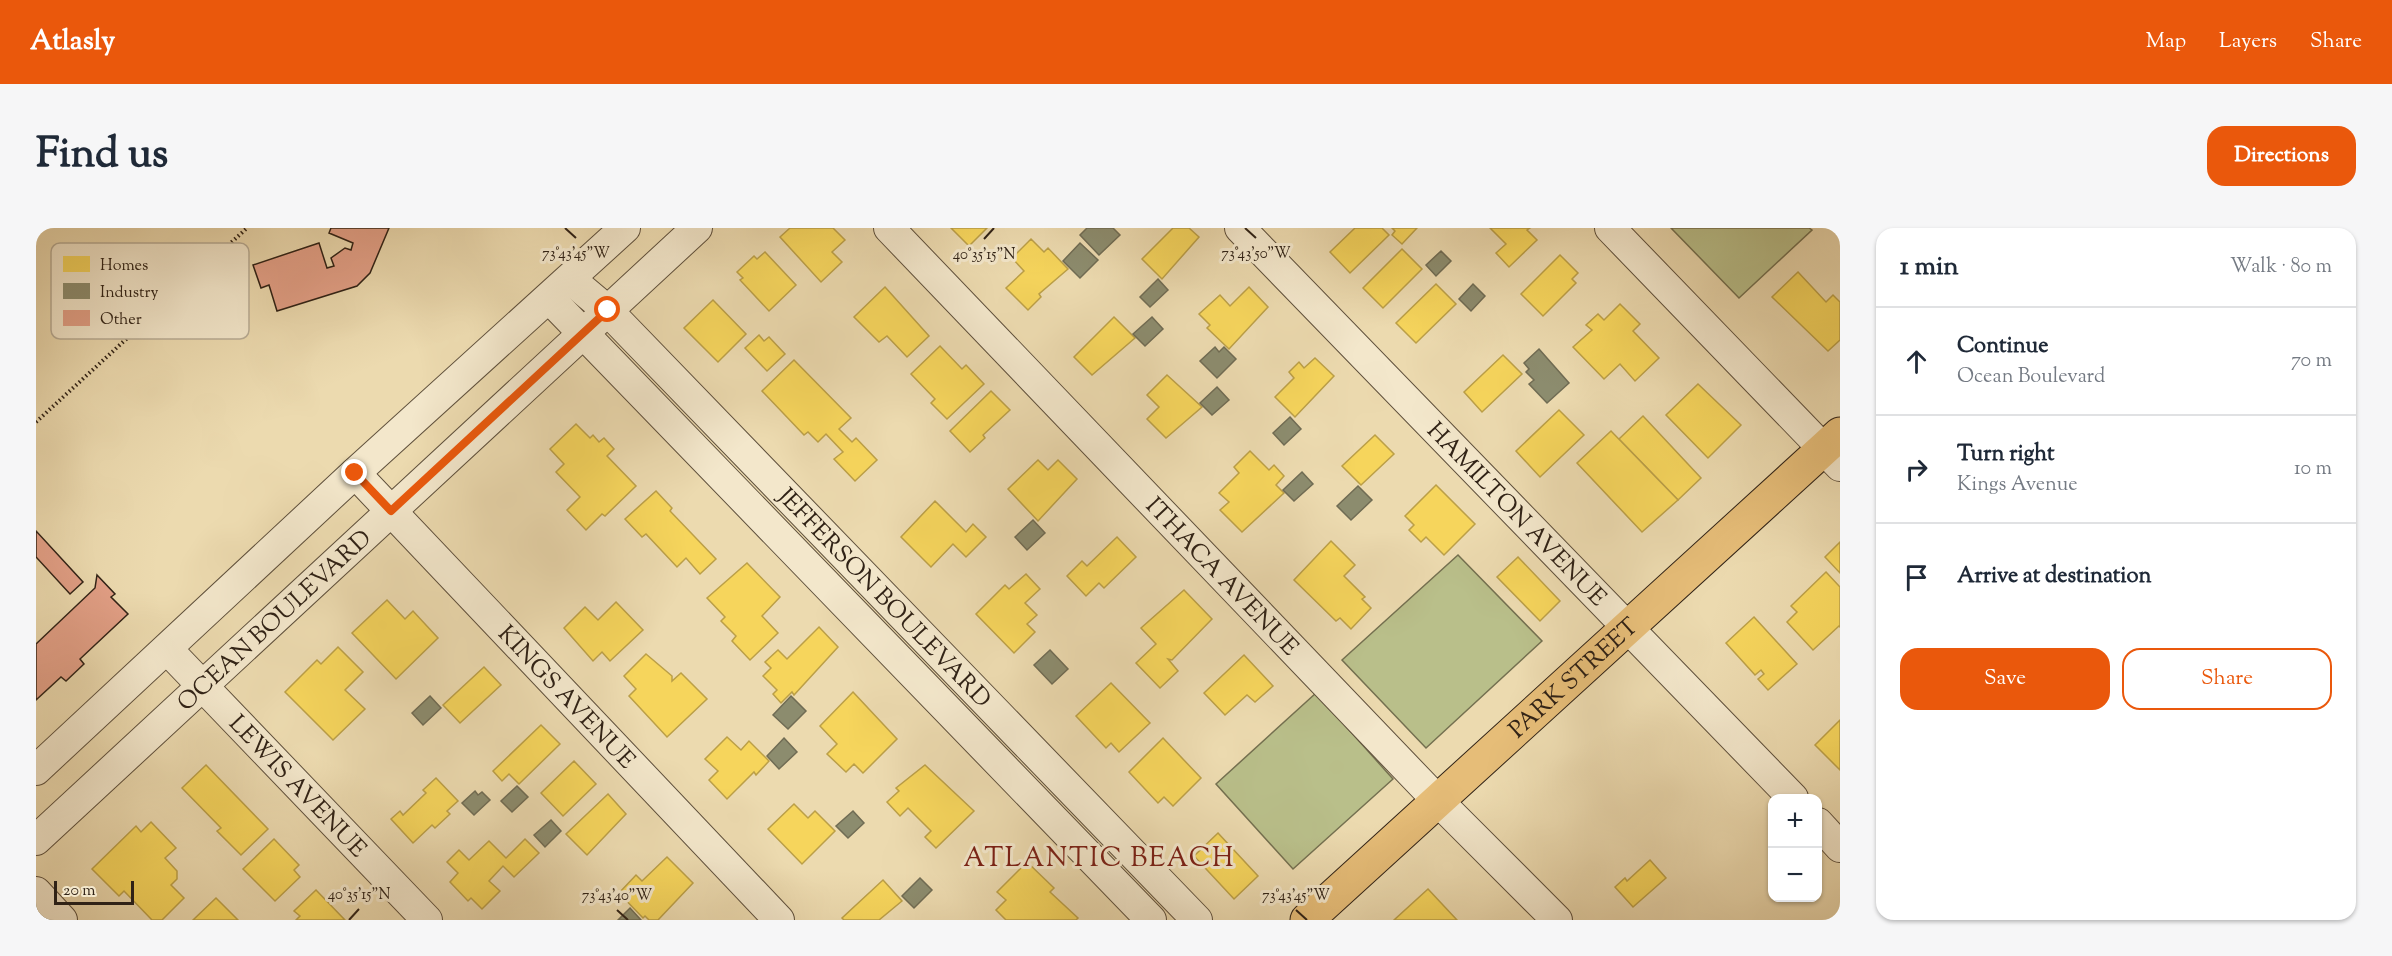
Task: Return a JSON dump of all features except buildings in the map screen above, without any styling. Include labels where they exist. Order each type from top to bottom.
[{"type":"highway","name":"PARK STREET","points":[[1307,920],[1628,628],[1834,450]]},
{"type":"street","name":"OCEAN BOULEVARD","points":[[36,770],[168,650],[355,473],[626,228]]},
{"type":"street","name":"OCEAN BOULEVARD","points":[[36,840],[697,228]]},
{"type":"street","name":"ITHACA AVENUE","points":[[889,228],[1438,801],[1557,920]]},
{"type":"street","name":"HAMILTON AVENUE","points":[[1240,228],[1789,794]]},
{"type":"street","points":[[1610,228],[1834,450]]},
{"type":"street","name":"JEFFERSON BOULEVARD","points":[[560,288],[608,310],[1197,920]]},
{"type":"street","name":"JEFFERSON BOULEVARD","points":[[560,288],[584,333],[1151,920]]},
{"type":"street","name":"KINGS AVENUE","points":[[355,473],[779,920]]},
{"type":"street","name":"LEWIS AVENUE","points":[[168,650],[427,920]]},
{"type":"street","points":[[1822,827],[1840,846]]},
{"type":"street","points":[[36,892],[62,920]]},
{"type":"path","points":[[231,243],[247,228]]},
{"type":"path","points":[[36,422],[126,339]]},
{"type":"green space","points":[[1671,228],[1809,228],[1812,230],[1739,298]]},
{"type":"green space","points":[[1458,555],[1542,641],[1426,748],[1342,660]]},
{"type":"green space","points":[[1316,693],[1393,779],[1293,869],[1216,784]]},
{"type":"district","name":"ATLANTIC BEACH","points":[[1099,857]]},
{"type":"route","points":[[355,473],[391,511],[608,310]]}]
